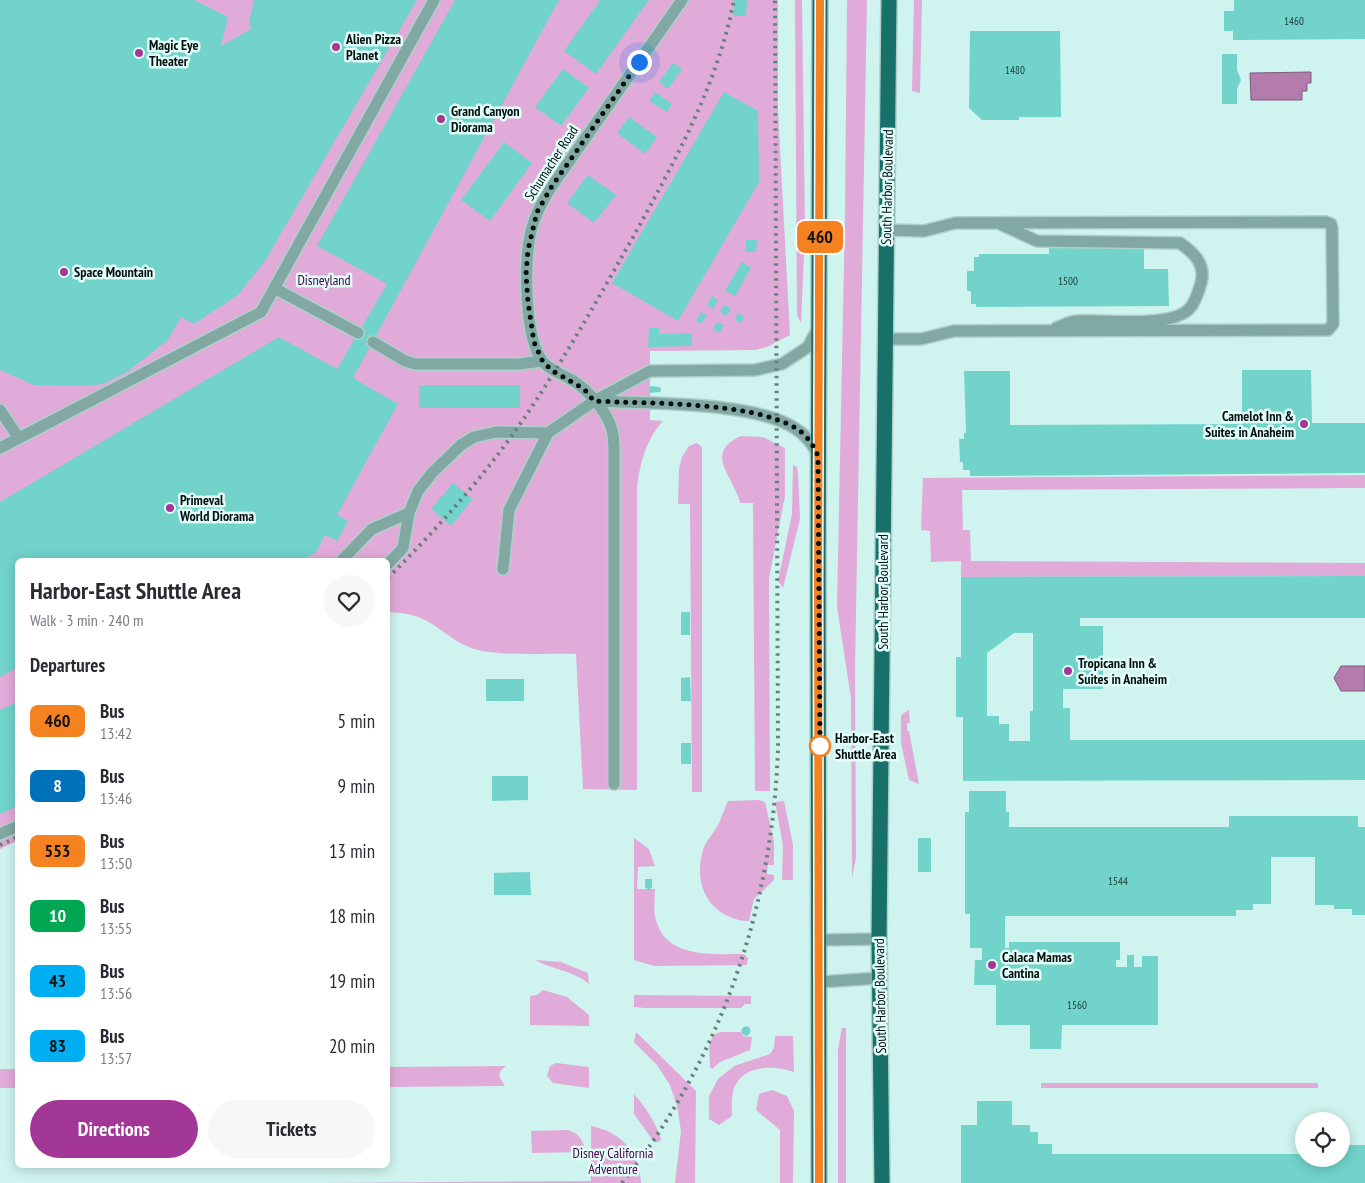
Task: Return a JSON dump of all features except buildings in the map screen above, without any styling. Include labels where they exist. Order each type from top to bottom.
[{"type":"main road","points":[[819,1183],[818,456],[820,0]]},
{"type":"main road","name":"South Harbor Boulevard","points":[[882,1183],[879,939],[889,0]]},
{"type":"lane","points":[[0,448],[261,312],[434,0]]},
{"type":"lane","name":"Schumacher Road","points":[[542,360],[534,342],[526,274],[530,231],[537,212],[552,186],[682,0]]},
{"type":"lane","points":[[885,339],[921,339],[954,331],[1328,330],[1333,324],[1331,224],[1326,222],[955,222],[924,231],[887,230]]},
{"type":"lane","points":[[996,222],[1037,241],[1180,243],[1195,253],[1201,265],[1202,281],[1190,309],[1173,318],[1154,321],[1075,321],[1047,331]]},
{"type":"lane","points":[[274,288],[358,334]]},
{"type":"lane","points":[[503,569],[509,510],[548,432],[594,401],[650,371],[755,370],[782,364],[808,346],[820,324]]},
{"type":"lane","points":[[373,342],[406,361],[415,364],[519,364],[542,360],[551,370],[584,389],[612,429],[614,453],[614,784]]},
{"type":"lane","points":[[594,401],[711,408],[755,414],[775,419],[795,428],[812,444],[818,456]]},
{"type":"lane","points":[[0,410],[18,437]]},
{"type":"lane","points":[[390,562],[403,548],[409,513],[418,492],[432,473],[461,445],[474,437],[496,432],[548,432]]},
{"type":"lane","points":[[344,558],[372,530],[409,513]]},
{"type":"lane","points":[[0,834],[15,827]]},
{"type":"lane","points":[[819,940],[879,939]]},
{"type":"lane","points":[[819,982],[880,978]]},
{"type":"green space","name":"Disneyland","points":[[0,0],[778,0],[778,111],[790,335],[767,347],[755,350],[650,351],[650,420],[663,421],[648,444],[637,488],[637,790],[583,789],[576,654],[508,654],[482,651],[459,642],[425,620],[403,613],[390,612],[390,558],[15,558],[15,842],[0,849]]},
{"type":"green space","points":[[795,0],[802,0],[805,231],[801,323],[797,315]]},
{"type":"green space","points":[[847,0],[867,0],[855,668],[856,858],[852,878],[851,698],[837,607],[845,215]]},
{"type":"green space","points":[[914,0],[922,0],[920,93],[912,91]]},
{"type":"green space","points":[[741,436],[763,437],[785,448],[785,496],[769,578],[770,791],[755,791],[753,503],[740,503],[722,458],[724,450],[730,443]]},
{"type":"green space","points":[[697,443],[702,447],[702,792],[692,792],[690,504],[678,504],[679,469],[682,457],[689,446]]},
{"type":"green space","points":[[793,465],[797,467],[798,473],[800,519],[783,588],[778,581],[792,514]]},
{"type":"green space","points":[[1365,475],[1365,488],[962,490],[963,530],[970,530],[971,561],[1365,563],[1365,576],[961,577],[961,561],[931,562],[930,531],[921,530],[923,478]]},
{"type":"green space","points":[[909,710],[910,723],[907,723],[907,731],[909,731],[919,784],[909,780],[901,743],[901,715]]},
{"type":"green space","points":[[759,800],[765,802],[774,842],[774,865],[768,865],[767,874],[774,875],[774,880],[754,899],[749,921],[744,921],[731,918],[721,912],[706,896],[700,875],[700,863],[704,846],[717,826],[728,801]]},
{"type":"green space","points":[[784,801],[793,845],[793,880],[782,880],[783,845],[775,802]]},
{"type":"green space","points":[[634,838],[649,849],[655,866],[638,867],[637,889],[655,889],[654,909],[661,933],[670,942],[692,952],[744,954],[748,958],[747,965],[654,966],[634,960]]},
{"type":"green space","points":[[535,960],[561,962],[588,973],[589,984],[575,975]]},
{"type":"green space","points":[[543,990],[567,997],[589,1015],[589,1026],[530,1025],[530,996],[537,995]]},
{"type":"green space","points":[[634,995],[751,996],[751,1004],[745,1004],[741,1008],[645,1008],[634,1007]]},
{"type":"green space","points":[[842,1028],[846,1028],[846,1183],[838,1183],[838,1049]]},
{"type":"green space","points":[[636,1032],[696,1091],[695,1183],[675,1183],[681,1131],[677,1106],[670,1085],[657,1065],[634,1042]]},
{"type":"green space","points":[[721,1032],[741,1032],[743,1036],[752,1037],[750,1050],[720,1062],[712,1069],[710,1067],[710,1041],[716,1034]]},
{"type":"green space","points":[[775,1036],[793,1036],[794,1072],[778,1068],[760,1068],[745,1074],[734,1088],[732,1116],[719,1125],[709,1119],[709,1096],[718,1079],[734,1066],[770,1054],[774,1048]]},
{"type":"green space","points":[[556,1063],[589,1067],[589,1088],[553,1083],[547,1076],[550,1066]]},
{"type":"green space","points":[[506,1066],[501,1070],[499,1076],[505,1086],[390,1087],[390,1067]]},
{"type":"green space","points":[[0,1069],[15,1069],[15,1088],[0,1088]]},
{"type":"green space","points":[[1041,1083],[1318,1083],[1318,1088],[1041,1088]]},
{"type":"green space","points":[[772,1090],[787,1096],[794,1111],[793,1183],[780,1183],[780,1130],[756,1110],[759,1094]]},
{"type":"green space","points":[[634,1094],[659,1132],[661,1139],[659,1142],[654,1142],[634,1114]]},
{"type":"green space","name":"Disney California Adventure","points":[[591,1126],[611,1133],[627,1145],[637,1162],[641,1183],[317,1183],[591,1181]]},
{"type":"green space","points":[[568,1130],[581,1138],[585,1152],[532,1153],[531,1131]]},
{"type":"shaded area","points":[[1311,72],[1311,83],[1307,83],[1307,91],[1302,91],[1302,100],[1251,100],[1250,73]]},
{"type":"shaded area","points":[[1341,666],[1365,666],[1365,691],[1341,691],[1334,678]]},
{"type":"railway","points":[[390,576],[440,524],[489,466],[528,412],[565,355],[632,239],[692,123],[717,63],[734,0]]},
{"type":"railway","points":[[622,1183],[657,1135],[687,1085],[714,1033],[735,978],[753,922],[765,865],[774,807],[778,748],[775,0]]},
{"type":"railway","points":[[0,845],[15,838]]},
{"type":"bus line","name":"460","points":[[819,1183],[820,708],[818,456],[820,0]]},
{"type":"place","name":"Alien Pizza Planet","points":[[336,47]]},
{"type":"place","name":"Magic Eye Theater","points":[[139,53]]},
{"type":"place","name":"Grand Canyon Diorama","points":[[441,119]]},
{"type":"place","name":"Space Mountain","points":[[64,272]]},
{"type":"place","name":"Camelot Inn & Suites in Anaheim","points":[[1304,424]]},
{"type":"place","name":"Primeval World Diorama","points":[[170,508]]},
{"type":"place","name":"Tropicana Inn & Suites in Anaheim","points":[[1068,671]]},
{"type":"place","name":"Harbor-East Shuttle Area","points":[[820,746]]},
{"type":"place","name":"Calaca Mamas Cantina","points":[[992,965]]},
{"type":"route","points":[[639,62],[552,186],[537,212],[530,231],[526,274],[534,342],[542,360],[551,370],[570,379],[584,389],[594,401],[735,410],[775,419],[795,428],[812,444],[818,456],[820,746]]}]
